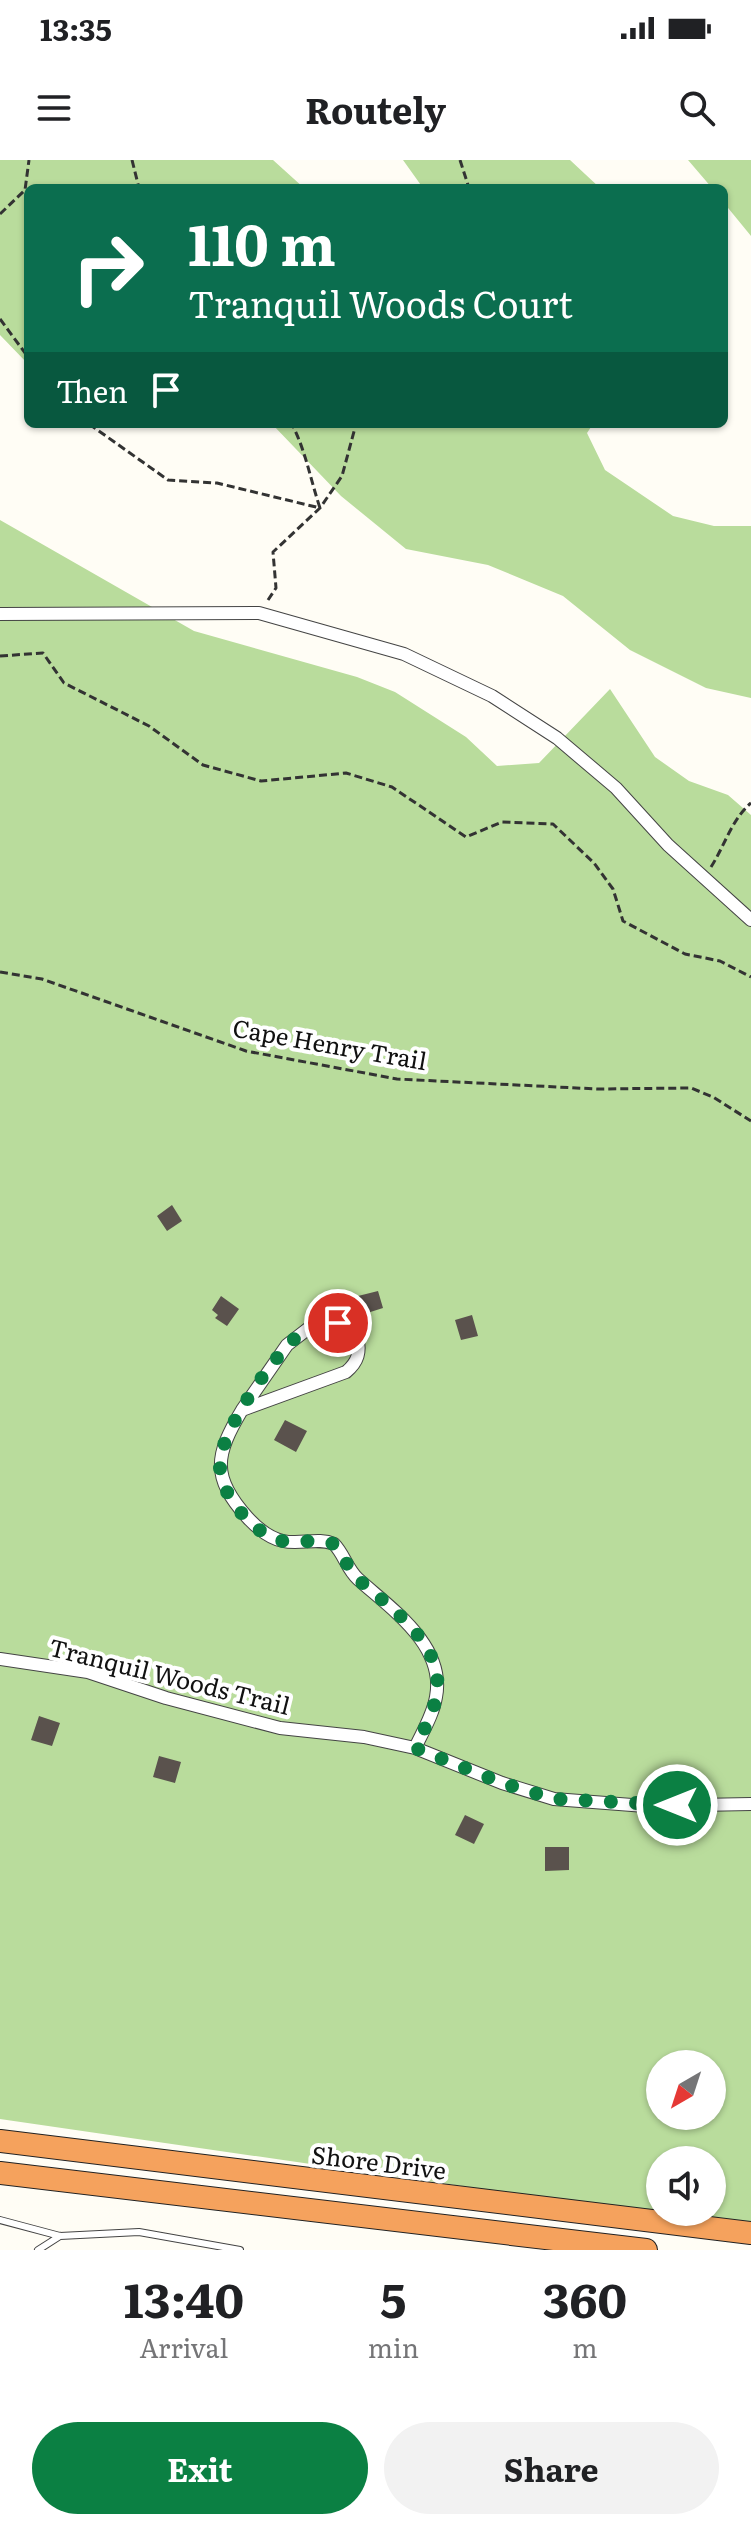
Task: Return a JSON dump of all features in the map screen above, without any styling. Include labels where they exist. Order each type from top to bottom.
[{"type":"highway","name":"Shore Drive","points":[[0,2141],[751,2233]]},
{"type":"highway","points":[[0,2173],[646,2250]]},
{"type":"street","points":[[0,614],[259,613],[404,654],[503,702],[587,762],[751,920]]},
{"type":"street","points":[[242,1410],[346,1372],[358,1357],[357,1336],[338,1323],[325,1320],[301,1331],[287,1345],[242,1410],[223,1446],[220,1460],[225,1488],[236,1505],[268,1536],[293,1542],[334,1544],[355,1577],[398,1611],[423,1642],[437,1680],[437,1693],[415,1748]]},
{"type":"street","name":"Tranquil Woods Trail","points":[[0,1659],[88,1672],[166,1698],[280,1728],[364,1737],[415,1748],[502,1783],[554,1799],[645,1806],[751,1804]]},
{"type":"lane","points":[[0,2220],[60,2236],[139,2232],[240,2250]]},
{"type":"lane","points":[[38,2250],[60,2236]]},
{"type":"path","points":[[26,184],[29,160]]},
{"type":"path","points":[[132,160],[138,184]]},
{"type":"path","points":[[460,160],[468,184]]},
{"type":"path","points":[[0,214],[24,191]]},
{"type":"path","points":[[0,319],[24,352]]},
{"type":"path","points":[[95,428],[168,480],[217,483],[320,508]]},
{"type":"path","points":[[294,428],[309,457],[308,472],[320,508]]},
{"type":"path","points":[[259,613],[276,588],[273,552],[320,508],[342,476],[355,428]]},
{"type":"path","points":[[0,656],[43,653],[64,683],[149,726],[203,765],[261,781],[346,773],[392,787],[466,837],[502,822],[553,824],[594,863],[613,889],[623,921],[685,954],[720,961],[751,977]]},
{"type":"path","points":[[704,876],[728,841],[737,815],[751,803]]},
{"type":"path","name":"Cape Henry Trail","points":[[0,972],[42,979],[246,1051],[397,1079],[597,1089],[691,1088],[713,1097],[751,1121]]},
{"type":"green space","points":[[0,160],[273,160],[300,184],[24,184],[24,360],[0,335]]},
{"type":"green space","points":[[403,160],[570,160],[596,184],[420,184]]},
{"type":"green space","points":[[688,160],[751,160],[751,236],[728,208],[728,184],[709,184]]},
{"type":"green space","points":[[276,428],[590,428],[587,433],[605,470],[673,516],[714,526],[751,526],[751,698],[706,688],[630,650],[563,596],[488,565],[406,549],[341,496]]},
{"type":"green space","points":[[0,520],[194,631],[357,677],[395,692],[466,737],[497,766],[539,763],[610,689],[655,757],[689,781],[728,795],[751,815],[751,2228],[726,2224],[726,2146],[646,2146],[646,2213],[0,2119]]},
{"type":"building","points":[[172,1205],[182,1221],[167,1231],[157,1216]]},
{"type":"building","points":[[378,1291],[383,1308],[364,1314],[358,1296]]},
{"type":"building","points":[[221,1296],[239,1309],[227,1326],[215,1318],[218,1315],[212,1310]]},
{"type":"building","points":[[472,1315],[478,1336],[461,1340],[455,1320]]},
{"type":"building","points":[[285,1420],[307,1431],[296,1452],[274,1440]]},
{"type":"building","points":[[39,1716],[60,1723],[52,1746],[31,1740]]},
{"type":"building","points":[[159,1756],[181,1762],[175,1783],[153,1777]]},
{"type":"building","points":[[465,1815],[484,1824],[474,1844],[455,1835]]},
{"type":"building","points":[[545,1847],[569,1847],[569,1870],[545,1871]]},
{"type":"route","points":[[338,1323],[318,1321],[301,1331],[263,1378],[235,1422],[223,1446],[220,1474],[236,1505],[268,1536],[282,1541],[327,1541],[334,1544],[355,1577],[410,1624],[423,1642],[437,1680],[434,1709],[415,1748],[502,1783],[554,1799],[645,1806],[677,1805]]}]
